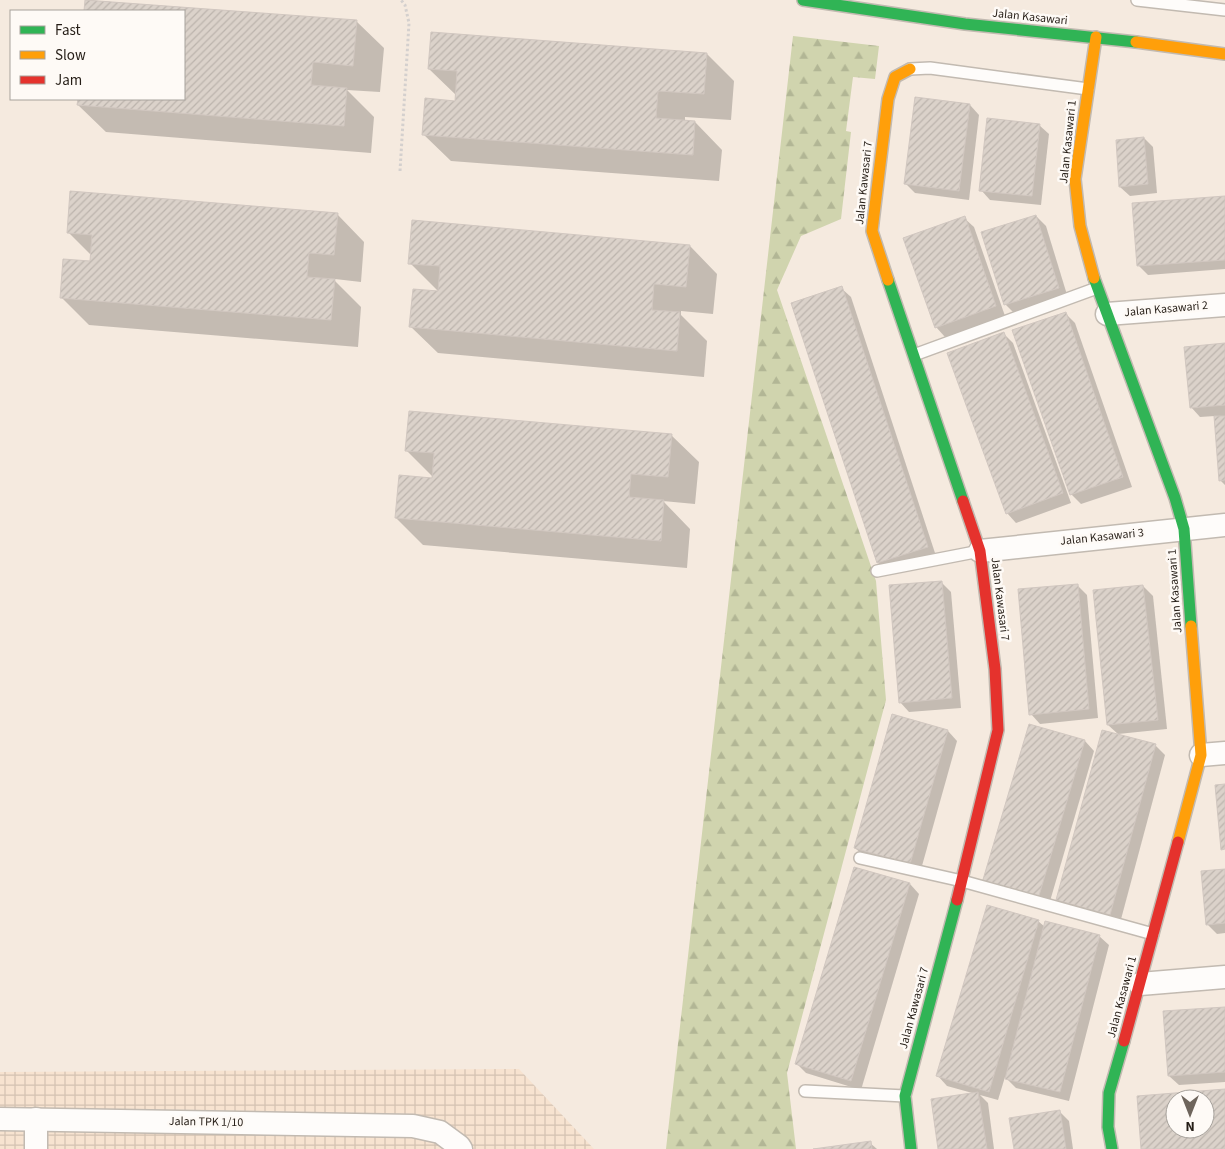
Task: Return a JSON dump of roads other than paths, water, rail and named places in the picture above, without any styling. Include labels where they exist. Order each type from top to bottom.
[{"type":"street","name":"Jalan Kasawari","points":[[803,0],[965,24],[1096,37],[1225,54]]},
{"type":"street","name":"Jalan Kasawari 1","points":[[1096,37],[1075,179],[1080,226],[1097,288],[1175,498],[1184,529],[1201,755],[1109,1093],[1108,1127],[1112,1149]]},
{"type":"street","name":"Jalan Kawasari 7","points":[[910,69],[895,77],[888,99],[872,230],[980,551],[995,669],[998,730],[962,881],[905,1096],[911,1149]]},
{"type":"street","name":"Jalan Kasawari 2","points":[[1106,314],[1225,305]]},
{"type":"street","name":"Jalan Kasawari 3","points":[[980,551],[1225,525]]},
{"type":"street","points":[[1201,755],[1225,753]]},
{"type":"street","points":[[1140,984],[1225,977]]},
{"type":"street","name":"Jalan TPK 1/10","points":[[0,1119],[413,1126],[440,1132],[461,1149]]},
{"type":"street","points":[[36,1120],[36,1149]]},
{"type":"lane","points":[[1137,0],[1225,10]]},
{"type":"lane","points":[[910,69],[930,68],[1088,89]]},
{"type":"lane","points":[[914,355],[1097,288]]},
{"type":"lane","points":[[877,571],[980,551]]},
{"type":"lane","points":[[860,858],[962,881],[1153,934]]},
{"type":"lane","points":[[805,1091],[905,1096]]}]
